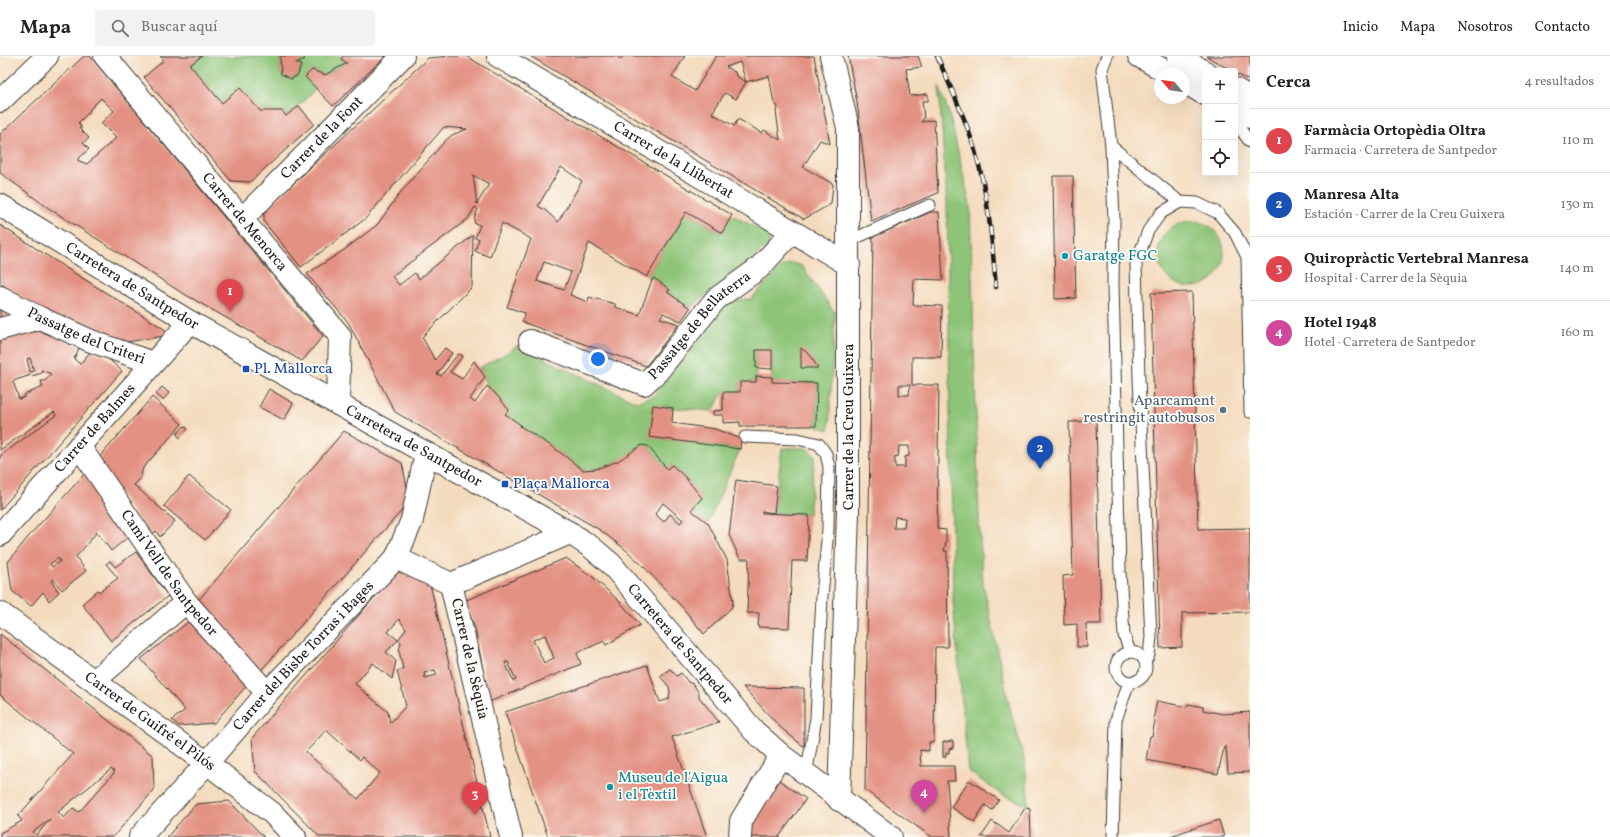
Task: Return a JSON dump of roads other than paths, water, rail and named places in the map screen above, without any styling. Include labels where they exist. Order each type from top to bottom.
[{"type":"street","points":[[0,101],[47,56]]},
{"type":"street","name":"Carrer de Menorca","points":[[105,56],[340,336],[338,404]]},
{"type":"street","name":"Carrer de la Font","points":[[242,219],[403,56]]},
{"type":"street","name":"Carrer de la Llibertat","points":[[498,56],[849,265]]},
{"type":"street","name":"Carrer de la Creu Guixera","points":[[831,56],[848,128],[848,511],[839,800]]},
{"type":"street","points":[[1139,56],[1160,68]]},
{"type":"street","points":[[1178,56],[1202,70]]},
{"type":"street","points":[[1190,85],[1202,92]]},
{"type":"street","points":[[1238,91],[1250,98]]},
{"type":"street","points":[[1238,111],[1250,117]]},
{"type":"street","name":"Carretera de Santpedor","points":[[0,205],[190,322],[570,533],[591,547],[611,564],[754,731],[806,775],[891,837]]},
{"type":"street","name":"Passatge de Bellaterra","points":[[530,341],[644,384],[657,372],[716,299],[759,268],[792,232]]},
{"type":"street","name":"Passatge del Criteri","points":[[0,297],[40,318],[91,341],[153,363]]},
{"type":"street","points":[[0,329],[40,318]]},
{"type":"street","name":"Carrer de Balmes","points":[[0,535],[190,322]]},
{"type":"street","name":"Camí Vell de Santpedor","points":[[79,446],[186,602],[267,693]]},
{"type":"street","name":"Carrer del Bisbe Torras i Bages","points":[[140,837],[207,763],[267,693],[396,558],[412,520],[426,453]]},
{"type":"street","name":"Carrer de la Sèquia","points":[[511,837],[451,584],[570,533]]},
{"type":"street","points":[[396,558],[451,584]]},
{"type":"street","points":[[94,681],[186,602]]},
{"type":"street","name":"Carrer de Guifré el Pilós","points":[[0,613],[207,763],[272,813],[295,837]]},
{"type":"street","points":[[740,837],[741,821],[781,755]]},
{"type":"lane","points":[[1107,56],[1102,70],[1111,146],[1114,220],[1113,283],[1120,572],[1124,635],[1130,652]]},
{"type":"lane","points":[[1238,126],[1250,142]]},
{"type":"lane","points":[[1111,146],[1180,202]]},
{"type":"lane","points":[[1145,662],[1149,655],[1151,637],[1139,380],[1136,263],[1148,231],[1161,213],[1180,202],[1197,203],[1218,213],[1235,233],[1247,257],[1250,412]]},
{"type":"lane","points":[[849,241],[930,204]]},
{"type":"lane","points":[[745,437],[798,438],[819,444],[826,454],[829,467],[828,529],[822,596],[816,718],[806,775]]},
{"type":"lane","points":[[1130,652],[1141,656],[1145,662],[1146,668],[1142,676],[1135,681],[1129,682],[1120,677],[1115,667],[1123,654],[1130,652]]},
{"type":"lane","points":[[1113,837],[1116,720],[1129,682]]},
{"type":"railway","points":[[937,56],[969,132],[981,174],[990,222],[996,287]]},
{"type":"place","name":"Garatge FGC","points":[[1065,256]]},
{"type":"place","name":"Farmàcia Ortopèdia Oltra","points":[[230,312]]},
{"type":"place","name":"Pl. Mallorca","points":[[246,369]]},
{"type":"place","name":"Aparcament restringit autobusos","points":[[1223,410]]},
{"type":"place","name":"Manresa Alta","points":[[1040,469]]},
{"type":"place","name":"Plaça Mallorca","points":[[505,484]]},
{"type":"place","name":"Museu de l'Aigua i el Tèxtil","points":[[610,787]]},
{"type":"place","name":"Hotel 1948","points":[[924,813]]},
{"type":"place","name":"Quiropràctic Vertebral Manresa","points":[[475,815]]}]
